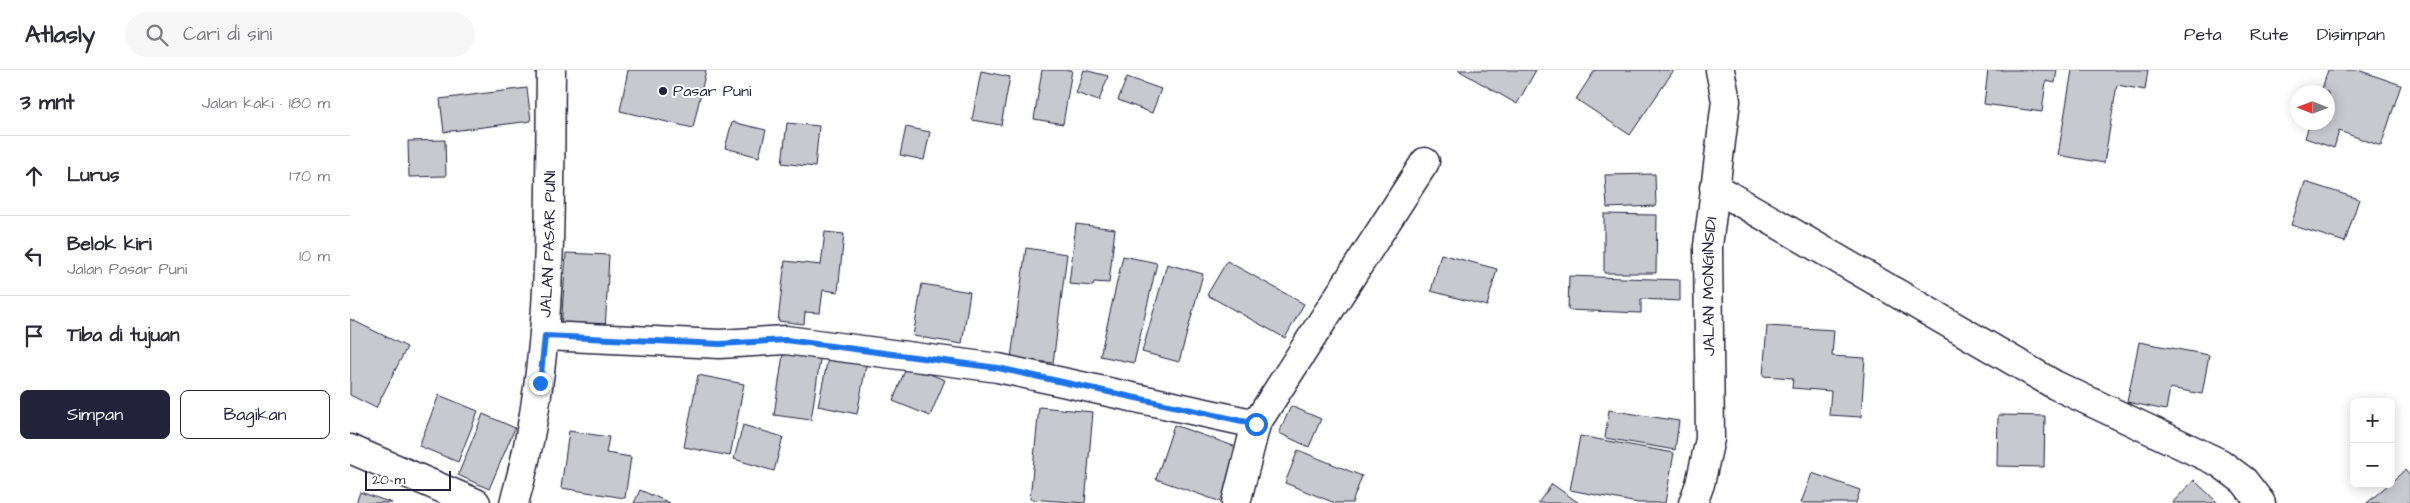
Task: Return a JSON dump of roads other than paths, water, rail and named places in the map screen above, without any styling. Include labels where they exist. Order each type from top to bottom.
[{"type":"street","name":"JALAN PASAR PUNI","points":[[514,503],[526,461],[540,383],[545,336],[551,70]]},
{"type":"street","name":"JALAN MONGINSIDI","points":[[1692,503],[1700,484],[1710,439],[1708,246],[1726,101],[1720,70]]},
{"type":"street","points":[[1236,503],[1256,424],[1425,162]]},
{"type":"street","points":[[1714,188],[2055,385],[2220,464],[2244,481],[2261,503]]},
{"type":"street","points":[[545,336],[720,344],[786,340],[998,368],[1256,424]]},
{"type":"street","points":[[350,449],[476,503]]},
{"type":"place","name":"Pasar Puni","points":[[663,91]]}]
